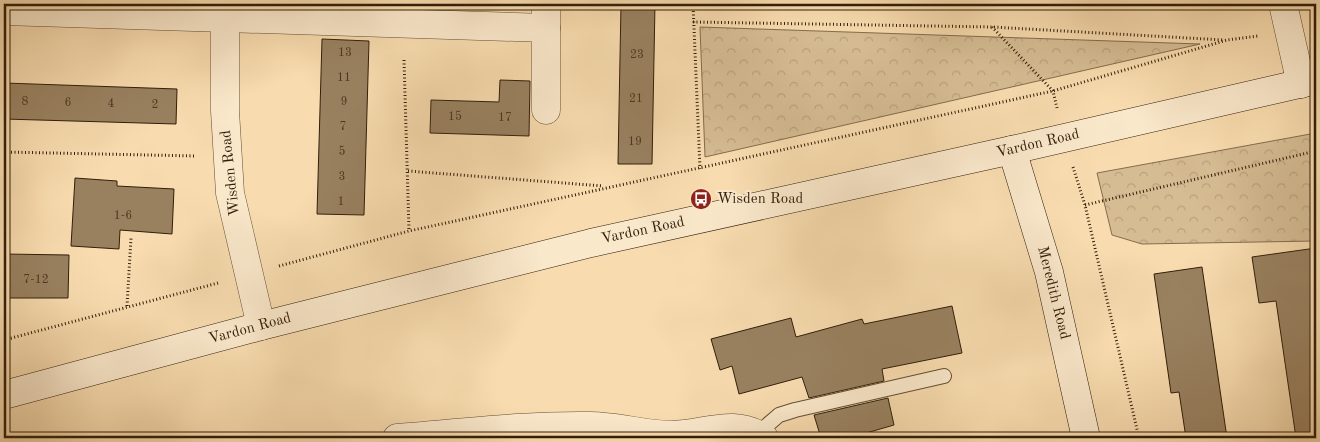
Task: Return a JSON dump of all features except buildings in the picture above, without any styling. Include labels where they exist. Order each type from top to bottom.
[{"type":"street","points":[[1283,4],[1288,32],[1308,82]]},
{"type":"street","points":[[4,11],[224,11],[546,16],[546,110]]},
{"type":"street","name":"Wisden Road","points":[[224,11],[227,157],[232,201],[261,326]]},
{"type":"street","name":"Vardon Road","points":[[4,395],[261,326],[591,243],[1308,82]]},
{"type":"street","name":"Meredith Road","points":[[1012,150],[1049,272],[1086,438]]},
{"type":"street","points":[[397,438],[550,426],[593,426],[670,435],[694,434],[735,427],[747,428],[761,436]]},
{"type":"lane","points":[[761,436],[779,415],[944,376]]},
{"type":"path","points":[[693,4],[700,169]]},
{"type":"path","points":[[693,22],[992,27],[1227,40]]},
{"type":"path","points":[[992,27],[1053,91],[1063,138],[1085,205],[1139,438]]},
{"type":"path","points":[[271,268],[410,230],[606,186],[700,169],[1053,91],[1227,40],[1288,32]]},
{"type":"path","points":[[404,60],[410,230]]},
{"type":"path","points":[[1085,205],[1316,151]]},
{"type":"path","points":[[4,152],[227,157]]},
{"type":"path","points":[[408,171],[606,186]]},
{"type":"path","points":[[127,306],[131,238]]},
{"type":"path","points":[[4,340],[222,281]]},
{"type":"green space","points":[[700,27],[1200,44],[705,157]]},
{"type":"green space","points":[[1316,133],[1316,241],[1142,244],[1112,235],[1097,173]]},
{"type":"place","name":"Wisden Road","points":[[701,199]]}]
